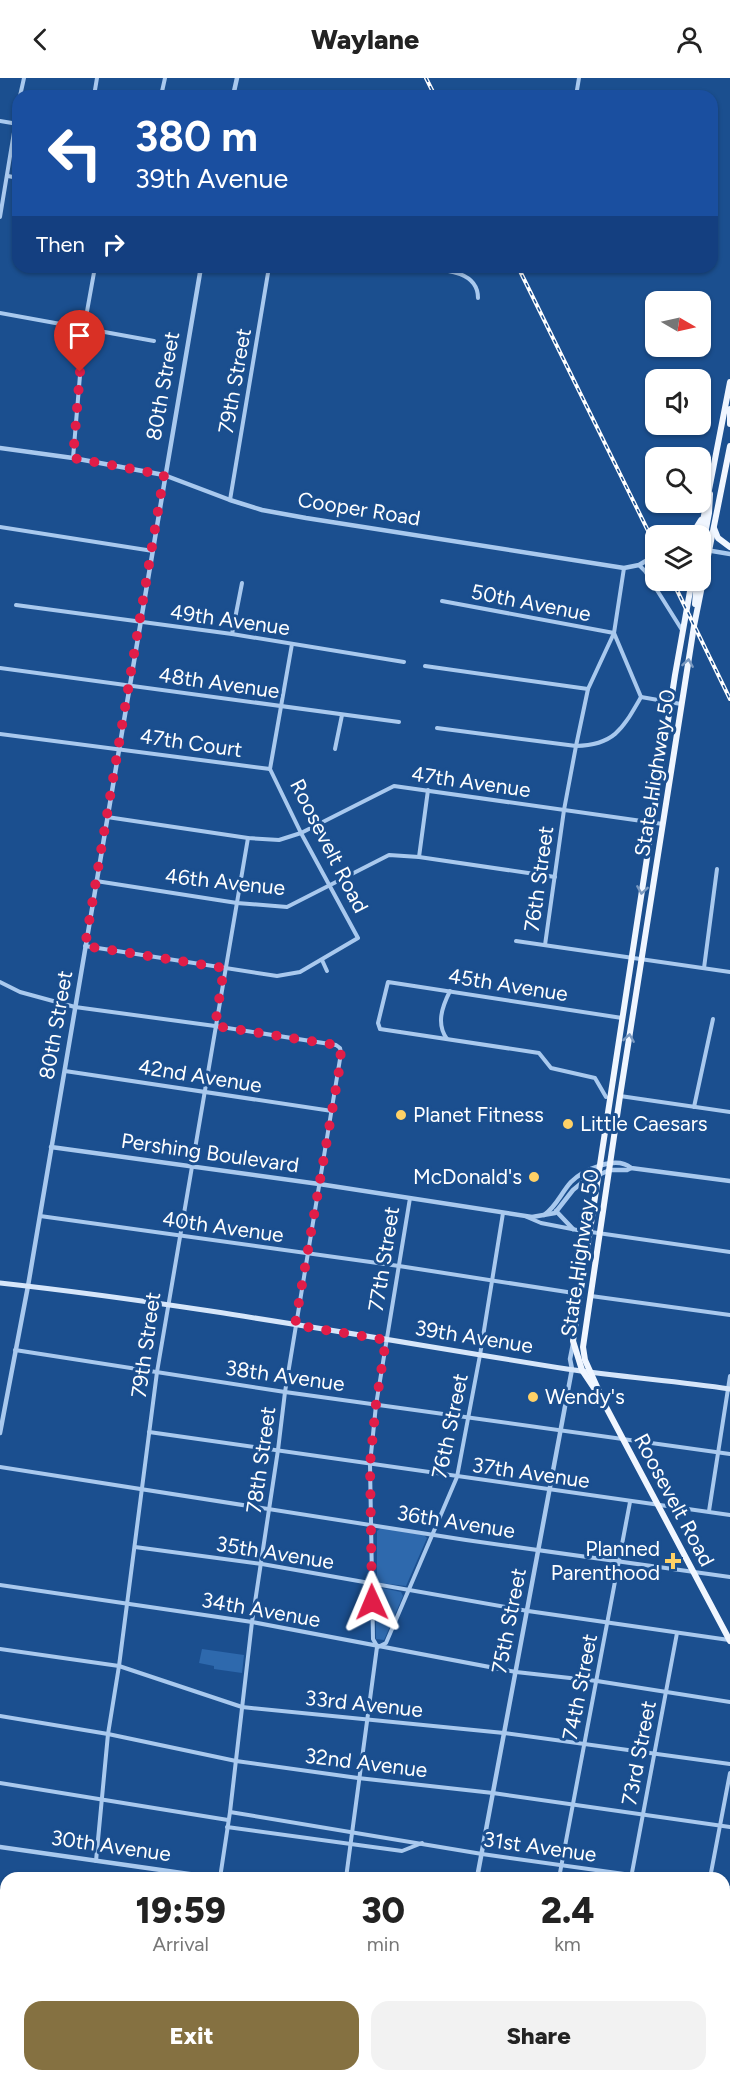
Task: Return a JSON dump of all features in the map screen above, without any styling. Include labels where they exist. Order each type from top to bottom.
[{"type":"main road","points":[[730,382],[730,395]]},
{"type":"main road","points":[[711,476],[730,382]]},
{"type":"main road","points":[[730,409],[730,424]]},
{"type":"main road","name":"State Highway 50","points":[[711,532],[730,446]]},
{"type":"main road","points":[[702,525],[704,513]]},
{"type":"main road","points":[[698,525],[703,517]]},
{"type":"main road","points":[[714,524],[715,533],[730,547]]},
{"type":"main road","name":"State Highway 50","points":[[606,1407],[582,1370],[573,1341],[652,823],[690,591]]},
{"type":"main road","points":[[696,614],[697,591]]},
{"type":"main road","name":"State Highway 50","points":[[606,1407],[585,1360],[583,1347],[699,591]]},
{"type":"main road","name":"39th Avenue","points":[[0,1283],[295,1325],[572,1369],[729,1389]]},
{"type":"main road","name":"Roosevelt Road","points":[[606,1407],[730,1640]]},
{"type":"street","points":[[0,217],[12,150]]},
{"type":"street","points":[[8,176],[12,177]]},
{"type":"street","points":[[73,458],[84,328],[94,273]]},
{"type":"street","name":"80th Street","points":[[0,1432],[28,1286],[200,273]]},
{"type":"street","name":"79th Street","points":[[230,500],[268,273]]},
{"type":"street","points":[[456,273],[463,274],[473,281],[478,291],[478,298]]},
{"type":"street","points":[[0,313],[154,341]]},
{"type":"street","name":"Cooper Road","points":[[0,448],[73,458],[164,475],[262,510],[318,520],[624,568],[645,561]]},
{"type":"street","points":[[0,527],[153,551]]},
{"type":"street","points":[[711,551],[730,554]]},
{"type":"street","points":[[639,565],[683,630]]},
{"type":"street","name":"76th Street","points":[[545,945],[564,810],[576,746],[588,689],[614,633],[624,568]]},
{"type":"street","points":[[232,634],[242,583]]},
{"type":"street","name":"50th Avenue","points":[[442,601],[614,633]]},
{"type":"street","name":"49th Avenue","points":[[16,605],[232,634],[404,662]]},
{"type":"street","points":[[614,633],[641,697]]},
{"type":"street","points":[[270,769],[292,644]]},
{"type":"street","points":[[425,666],[588,689]]},
{"type":"street","name":"48th Avenue","points":[[0,668],[399,722]]},
{"type":"street","points":[[641,697],[682,704]]},
{"type":"street","points":[[436,728],[576,746],[593,745],[618,733],[641,697]]},
{"type":"street","points":[[335,749],[342,715]]},
{"type":"street","name":"47th Court","points":[[0,734],[270,769]]},
{"type":"street","name":"Roosevelt Road","points":[[270,769],[301,833],[358,938],[321,960]]},
{"type":"street","name":"47th Avenue","points":[[107,817],[248,838],[279,840],[301,833],[394,786],[663,824]]},
{"type":"street","points":[[419,857],[428,790]]},
{"type":"street","name":"79th Street","points":[[96,1861],[108,1734],[166,1306],[248,838]]},
{"type":"street","name":"46th Avenue","points":[[96,881],[237,903],[287,908],[389,855],[419,857],[555,877]]},
{"type":"street","points":[[704,968],[717,869]]},
{"type":"street","points":[[516,941],[730,972]]},
{"type":"street","points":[[85,946],[277,976],[300,972],[321,960],[327,970]]},
{"type":"street","points":[[0,982],[20,992],[75,1007],[215,1026]]},
{"type":"street","name":"45th Avenue","points":[[448,1040],[380,1029],[378,1023],[388,982],[623,1018]]},
{"type":"street","points":[[450,991],[440,1017],[442,1032],[448,1040],[539,1053],[551,1068],[595,1078],[606,1097]]},
{"type":"street","points":[[694,1107],[713,1019]]},
{"type":"street","name":"78th Street","points":[[215,1026],[336,1045],[340,1048],[341,1059],[295,1325],[252,1622],[230,1812],[219,1872]]},
{"type":"street","name":"42nd Avenue","points":[[65,1071],[332,1111]]},
{"type":"street","points":[[620,1096],[730,1112]]},
{"type":"street","name":"Pershing Boulevard","points":[[51,1147],[319,1184],[526,1217],[551,1215],[557,1212]]},
{"type":"street","points":[[557,1212],[578,1186],[610,1162],[626,1164],[631,1168]]},
{"type":"street","points":[[542,1216],[553,1207],[573,1180],[583,1173],[631,1168],[730,1181]]},
{"type":"street","name":"77th Street","points":[[377,1647],[373,1639],[370,1464],[376,1404],[410,1198]]},
{"type":"street","points":[[553,1207],[573,1229]]},
{"type":"street","name":"76th Street","points":[[347,1872],[377,1647],[386,1643],[457,1478],[503,1213]]},
{"type":"street","name":"40th Avenue","points":[[40,1216],[399,1266],[580,1295]]},
{"type":"street","points":[[526,1217],[541,1223],[590,1232],[730,1252]]},
{"type":"street","points":[[590,1296],[730,1316]]},
{"type":"street","name":"75th Street","points":[[478,1872],[572,1369],[570,1359],[573,1341]]},
{"type":"street","name":"75th Street","points":[[572,1369],[579,1360],[583,1347]]},
{"type":"street","name":"38th Avenue","points":[[15,1350],[285,1392],[730,1454]]},
{"type":"street","points":[[709,1511],[730,1376]]},
{"type":"street","name":"37th Avenue","points":[[149,1432],[457,1478],[730,1515]]},
{"type":"street","name":"36th Avenue","points":[[0,1467],[539,1551],[730,1577]]},
{"type":"street","name":"74th Street","points":[[560,1872],[630,1502]]},
{"type":"street","name":"35th Avenue","points":[[135,1547],[262,1564],[528,1611],[730,1640]]},
{"type":"street","name":"34th Avenue","points":[[0,1585],[252,1622],[516,1672],[597,1681],[730,1702]]},
{"type":"street","name":"73rd Street","points":[[632,1872],[676,1633]]},
{"type":"street","name":"33rd Avenue","points":[[0,1649],[119,1666],[242,1707],[504,1733],[730,1764]]},
{"type":"street","name":"32nd Avenue","points":[[0,1716],[108,1734],[236,1761],[493,1793],[730,1827]]},
{"type":"street","points":[[711,1872],[730,1773]]},
{"type":"street","points":[[0,1784],[228,1820]]},
{"type":"street","name":"31st Avenue","points":[[230,1812],[606,1872]]},
{"type":"street","name":"31st Avenue","points":[[227,1827],[402,1851],[423,1842]]},
{"type":"street","name":"30th Avenue","points":[[0,1847],[175,1872]]},
{"type":"shaded area","points":[[381,1528],[424,1535],[427,1538],[406,1586],[380,1583],[377,1580],[377,1531]]},
{"type":"shaded area","points":[[382,1588],[401,1592],[403,1596],[384,1640],[376,1639],[376,1592]]},
{"type":"shaded area","points":[[202,1649],[244,1655],[242,1673],[214,1669],[214,1666],[199,1663]]},
{"type":"railway","points":[[426,78],[432,90]]},
{"type":"railway","points":[[521,273],[645,525]]},
{"type":"railway","points":[[677,591],[730,699]]},
{"type":"place","name":"Planet Fitness","points":[[401,1115]]},
{"type":"place","name":"Little Caesars","points":[[568,1124]]},
{"type":"place","name":"McDonald's","points":[[534,1177]]},
{"type":"place","name":"Wendy's","points":[[533,1397]]},
{"type":"place","name":"Planned Parenthood","points":[[673,1561]]},
{"type":"route","points":[[80,372],[73,458],[164,475],[85,946],[224,968],[215,1026],[336,1045],[340,1048],[341,1059],[295,1325],[386,1340],[370,1464],[372,1602]]}]
